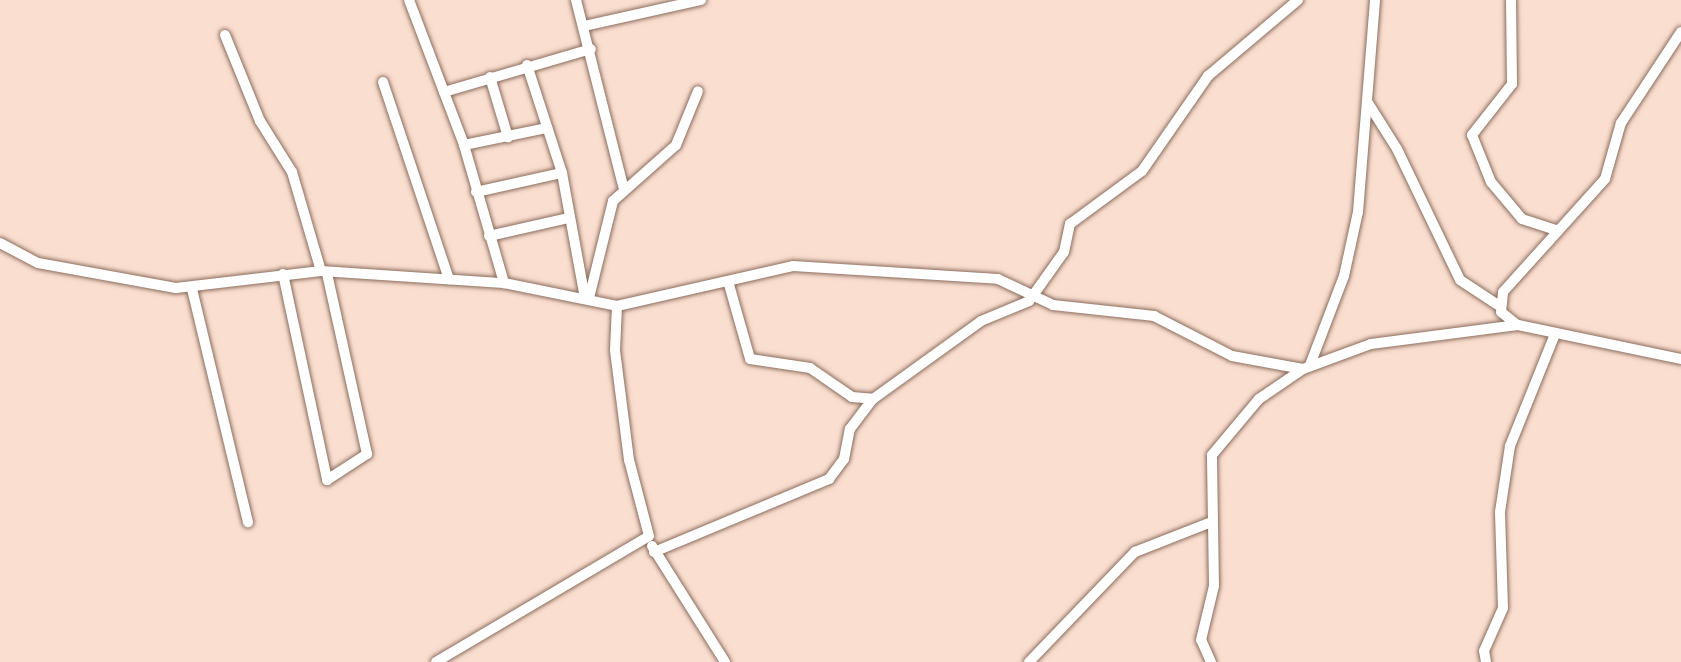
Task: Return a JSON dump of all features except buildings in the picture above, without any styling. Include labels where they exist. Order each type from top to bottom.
[{"type":"street","points":[[409,0],[464,145],[504,283]]},
{"type":"street","points":[[576,0],[591,49],[623,186]]},
{"type":"street","points":[[584,26],[701,0]]},
{"type":"street","points":[[654,552],[829,479],[844,459],[850,429],[873,399],[952,340],[1033,293],[1064,252],[1070,224],[1142,171],[1208,76],[1298,0]]},
{"type":"street","points":[[1307,367],[1351,247],[1368,103],[1375,0]]},
{"type":"street","points":[[1511,0],[1512,84],[1472,135],[1491,182],[1522,219],[1558,231]]},
{"type":"street","points":[[1498,305],[1605,179],[1621,123],[1681,32]]},
{"type":"street","points":[[225,35],[260,121],[292,172],[324,272],[367,454],[327,480],[283,274]]},
{"type":"street","points":[[444,92],[527,65],[591,49]]},
{"type":"street","points":[[527,65],[562,173],[568,218],[587,298]]},
{"type":"street","points":[[490,77],[508,137]]},
{"type":"street","points":[[383,82],[449,279]]},
{"type":"street","points":[[587,298],[602,231],[623,186],[676,145],[698,91]]},
{"type":"street","points":[[1368,103],[1397,149],[1460,280],[1498,305],[1505,319],[1555,334],[1681,359]]},
{"type":"street","points":[[464,145],[547,128]]},
{"type":"street","points":[[476,192],[562,173]]},
{"type":"street","points":[[489,236],[568,218]]},
{"type":"street","points":[[0,243],[38,263],[192,289],[283,274],[324,272],[504,283],[617,306],[793,266],[839,264],[998,279],[1053,305],[1154,316],[1232,356],[1307,367]]},
{"type":"street","points":[[728,281],[750,359],[810,368],[852,397],[873,399]]},
{"type":"street","points":[[192,289],[248,522]]},
{"type":"street","points":[[617,306],[615,350],[629,460],[649,536],[654,552],[725,662]]},
{"type":"street","points":[[1211,662],[1201,640],[1214,586],[1209,523],[1212,455],[1259,399],[1307,367],[1371,344],[1518,325]]},
{"type":"street","points":[[1486,662],[1484,651],[1503,608],[1500,512],[1510,446],[1555,334]]},
{"type":"street","points":[[1029,662],[1135,552],[1209,523]]},
{"type":"street","points":[[436,662],[649,536]]}]
